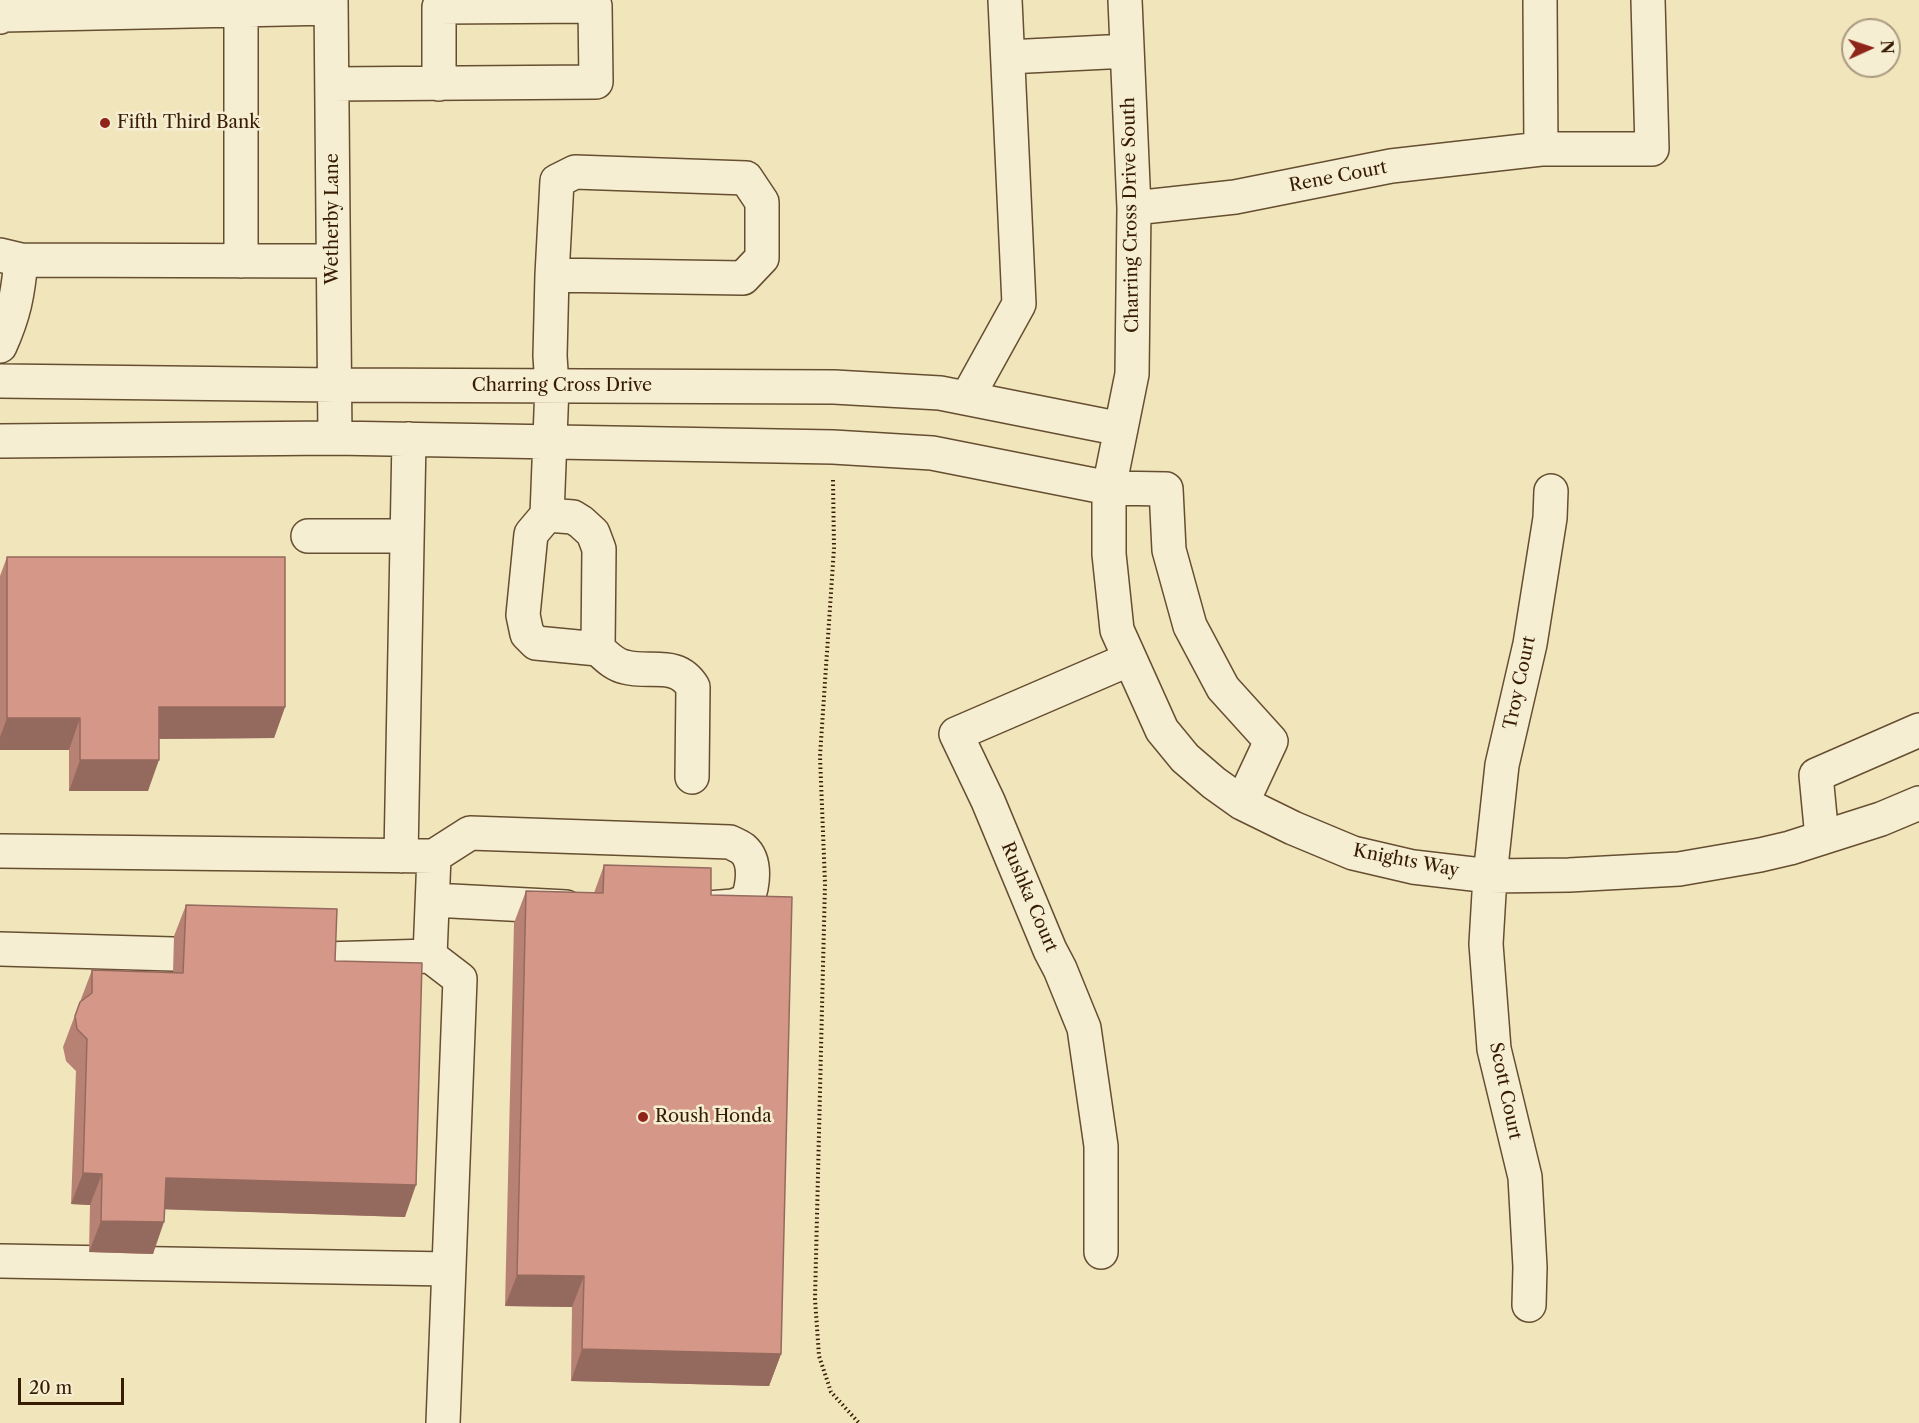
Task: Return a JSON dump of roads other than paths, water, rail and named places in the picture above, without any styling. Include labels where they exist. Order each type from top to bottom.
[{"type":"street","points":[[967,398],[1018,304],[1005,0]]},
{"type":"street","name":"Charring Cross Drive South","points":[[1121,429],[1132,374],[1134,208],[1125,0]]},
{"type":"street","points":[[1540,0],[1541,149]]},
{"type":"street","name":"Rene Court","points":[[1134,208],[1235,197],[1391,166],[1541,149],[1652,149],[1648,0]]},
{"type":"street","points":[[0,17],[3,15],[241,10],[331,4]]},
{"type":"street","name":"Wetherby Lane","points":[[331,4],[335,438]]},
{"type":"street","points":[[333,84],[439,84],[596,81],[595,6],[439,7],[439,84]]},
{"type":"street","points":[[241,10],[241,261]]},
{"type":"street","points":[[1008,57],[1127,51]]},
{"type":"street","points":[[552,275],[743,278],[762,258],[762,202],[746,178],[575,172],[557,181],[552,275],[550,356],[552,386],[547,515],[531,534],[524,615],[527,633],[536,643],[598,649],[617,665],[626,668],[676,671],[687,678],[693,687],[692,777]]},
{"type":"street","points":[[0,346],[10,324],[17,297],[10,257],[333,261]]},
{"type":"street","name":"Charring Cross Drive","points":[[0,381],[834,387],[939,393],[1121,429]]},
{"type":"street","name":"Knights Way","points":[[1121,429],[1109,488],[1109,554],[1118,630],[1130,659],[1162,730],[1185,758],[1242,803],[1293,828],[1353,854],[1413,867],[1490,876],[1569,875],[1679,869],[1760,855],[1881,819],[1919,803]]},
{"type":"street","points":[[0,441],[335,438],[833,447],[932,453],[1109,488],[1166,489],[1169,550],[1190,626],[1223,688],[1271,741],[1242,803]]},
{"type":"street","points":[[401,855],[409,439]]},
{"type":"street","name":"Troy Court","points":[[1490,876],[1502,765],[1530,644],[1550,518],[1551,490]]},
{"type":"street","points":[[547,515],[573,517],[581,522],[593,534],[599,549],[598,649]]},
{"type":"street","points":[[308,536],[407,536]]},
{"type":"street","name":"Rushka Court","points":[[1101,1252],[1101,1146],[1084,1028],[988,801],[956,734],[1130,659]]},
{"type":"street","points":[[1822,838],[1816,775],[1919,730]]},
{"type":"street","points":[[0,851],[434,856],[470,833],[730,842],[745,851],[753,869],[753,888],[747,901],[733,906],[700,909]]},
{"type":"street","points":[[430,956],[434,856]]},
{"type":"street","name":"Scott Court","points":[[1490,876],[1486,944],[1494,1049],[1525,1176],[1530,1267],[1529,1305]]},
{"type":"street","points":[[433,900],[592,908]]},
{"type":"street","points":[[2,949],[173,954]]},
{"type":"street","points":[[324,959],[430,956],[460,979],[443,1423]]},
{"type":"street","points":[[0,1261],[448,1269]]},
{"type":"place","name":"Fifth Third Bank","points":[[105,123]]},
{"type":"place","name":"Roush Honda","points":[[643,1117]]}]
